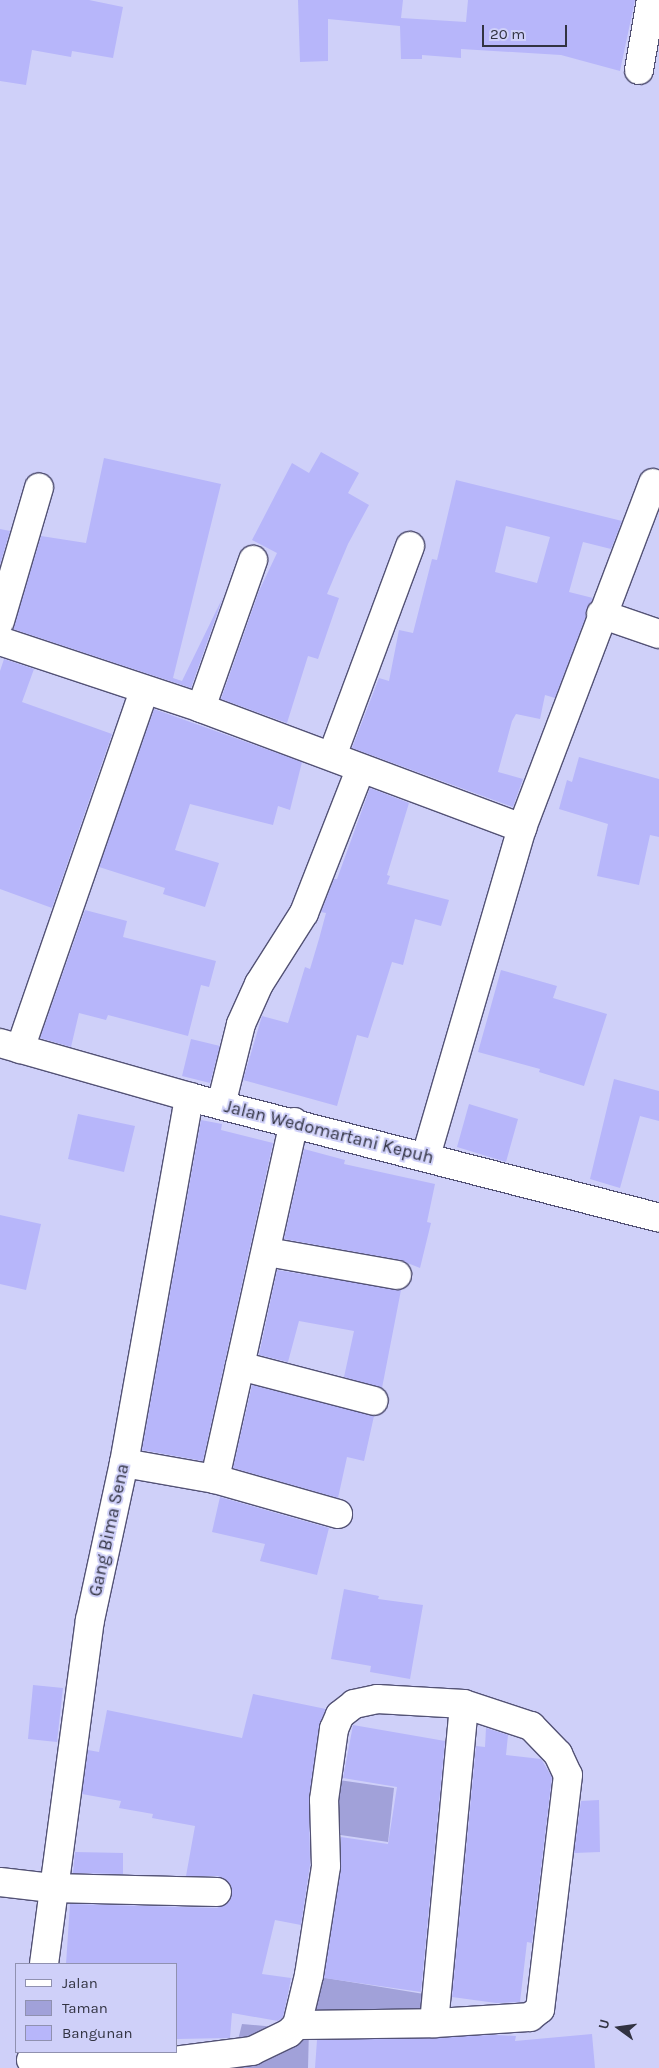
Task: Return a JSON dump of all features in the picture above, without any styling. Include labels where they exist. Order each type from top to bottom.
[{"type":"street","points":[[639,70],[651,0]]},
{"type":"street","points":[[426,1156],[522,828],[601,614],[653,484]]},
{"type":"street","points":[[0,621],[39,488]]},
{"type":"street","points":[[332,756],[410,546]]},
{"type":"street","points":[[201,708],[253,560]]},
{"type":"street","points":[[601,614],[659,634]]},
{"type":"street","points":[[0,641],[201,708],[332,756],[360,770],[522,828]]},
{"type":"street","points":[[10,1046],[144,690]]},
{"type":"street","points":[[221,1105],[241,1024],[259,984],[304,913],[360,770]]},
{"type":"street","name":"Jalan Wedomartani Kepuh","points":[[10,1046],[188,1097],[294,1122],[659,1218]]},
{"type":"street","name":"Gang Bima Sena","points":[[44,1963],[52,1888],[90,1620],[124,1463],[188,1097]]},
{"type":"street","points":[[215,1479],[267,1252],[294,1122]]},
{"type":"street","points":[[267,1252],[397,1275]]},
{"type":"street","points":[[240,1366],[374,1401]]},
{"type":"street","points":[[124,1463],[215,1479],[338,1514]]},
{"type":"street","points":[[30,2060],[166,2062],[230,2054],[268,2045],[297,2025],[434,2023],[530,2017],[540,2009],[569,1788],[565,1764],[531,1726],[464,1704],[378,1699],[354,1704],[340,1715],[334,1729],[324,1800],[326,1866],[309,1975],[297,2025]]},
{"type":"street","points":[[434,2023],[464,1704]]},
{"type":"street","points":[[0,1882],[52,1888],[216,1892]]},
{"type":"green space","points":[[332,1779],[394,1788],[388,1842],[327,1833]]},
{"type":"green space","points":[[320,1977],[430,1995],[427,2019],[307,2023]]},
{"type":"green space","points":[[242,2024],[309,2030],[308,2068],[231,2068]]},
{"type":"building","points":[[0,0],[89,0],[123,7],[113,58],[72,51],[71,57],[32,50],[26,85],[0,81]]},
{"type":"building","points":[[298,0],[403,0],[401,18],[466,22],[468,0],[635,0],[620,71],[561,55],[461,49],[461,58],[422,55],[422,59],[401,59],[400,26],[328,19],[328,61],[300,62]]},
{"type":"building","points":[[321,452],[359,473],[348,493],[369,505],[348,544],[327,594],[339,598],[318,659],[308,656],[287,723],[221,699],[259,591],[277,553],[252,540],[292,463],[309,473]]},
{"type":"building","points":[[104,458],[221,484],[173,678],[182,681],[223,597],[191,688],[13,629],[41,536],[86,543]]},
{"type":"building","points":[[456,480],[622,521],[611,549],[583,542],[569,592],[593,598],[555,698],[545,695],[540,719],[516,714],[512,721],[498,772],[523,779],[513,807],[352,748],[379,678],[389,681],[399,630],[413,633],[432,559],[437,560]],"holes":[[[506,526],[550,537],[537,583],[495,572]]]},
{"type":"building","points":[[0,529],[10,531],[0,565]]},
{"type":"building","points":[[4,659],[34,669],[22,702],[112,734],[52,908],[0,889],[0,671]]},
{"type":"building","points":[[154,709],[302,762],[290,810],[278,806],[273,825],[190,804],[175,850],[219,863],[205,907],[163,894],[165,888],[99,867]]},
{"type":"building","points":[[579,757],[659,779],[659,837],[650,835],[639,885],[597,876],[608,824],[559,809],[567,780],[572,782]]},
{"type":"building","points":[[370,788],[409,803],[387,875],[390,876],[387,884],[449,900],[441,926],[415,919],[403,965],[392,962],[368,1038],[357,1035],[337,1106],[243,1080],[262,1016],[288,1023],[305,967],[310,969],[319,939],[326,913],[321,912],[334,879],[337,879]]},
{"type":"building","points":[[85,910],[127,921],[123,937],[216,961],[209,987],[201,985],[188,1036],[108,1015],[106,1020],[79,1013],[71,1047],[40,1038]]},
{"type":"building","points":[[501,970],[557,986],[553,998],[607,1014],[584,1086],[539,1072],[540,1069],[478,1052]]},
{"type":"building","points":[[191,1039],[220,1046],[210,1083],[182,1076]]},
{"type":"building","points":[[614,1079],[659,1091],[659,1121],[640,1116],[620,1188],[590,1179]]},
{"type":"building","points":[[469,1104],[518,1119],[506,1162],[457,1147]]},
{"type":"building","points":[[78,1114],[135,1126],[124,1172],[68,1159]]},
{"type":"building","points":[[201,1120],[222,1124],[221,1130],[273,1143],[203,1461],[142,1450]]},
{"type":"building","points":[[304,1149],[345,1160],[344,1164],[435,1184],[427,1222],[431,1223],[420,1268],[400,1260],[284,1239]]},
{"type":"building","points":[[0,1215],[41,1224],[26,1290],[0,1284]]},
{"type":"building","points":[[277,1270],[401,1290],[382,1388],[344,1377],[354,1331],[299,1321],[288,1362],[259,1355]]},
{"type":"building","points":[[252,1385],[374,1416],[364,1461],[347,1457],[338,1498],[233,1468]]},
{"type":"building","points":[[220,1497],[329,1528],[317,1575],[260,1561],[265,1544],[212,1532]]},
{"type":"building","points":[[344,1589],[379,1596],[378,1599],[423,1605],[410,1679],[370,1672],[371,1666],[331,1659]]},
{"type":"building","points":[[33,1685],[63,1688],[57,1742],[28,1739]]},
{"type":"building","points":[[253,1694],[326,1709],[319,1727],[309,1798],[310,1865],[301,1925],[275,1920],[262,1974],[291,1978],[283,2017],[278,2021],[232,2013],[230,2038],[178,2039],[178,1963],[66,1963],[70,1904],[217,1908],[230,1901],[231,1885],[218,1876],[186,1876],[195,1826],[152,1818],[153,1814],[119,1808],[121,1801],[82,1794],[88,1750],[99,1752],[107,1710],[242,1738]]},
{"type":"building","points":[[353,1725],[445,1741],[421,1992],[324,1978],[341,1868],[341,1837],[388,1844],[397,1787],[343,1778]]},
{"type":"building","points":[[486,1728],[508,1735],[506,1755],[541,1759],[552,1777],[532,1943],[527,1942],[520,2002],[496,2003],[452,1997],[476,1746],[485,1747]]},
{"type":"building","points":[[599,1800],[600,1852],[574,1853],[581,1801]]},
{"type":"building","points":[[75,1852],[123,1853],[123,1874],[73,1873]]},
{"type":"building","points":[[592,2034],[595,2068],[315,2068],[317,2040],[496,2035],[516,2036],[515,2041]]}]
